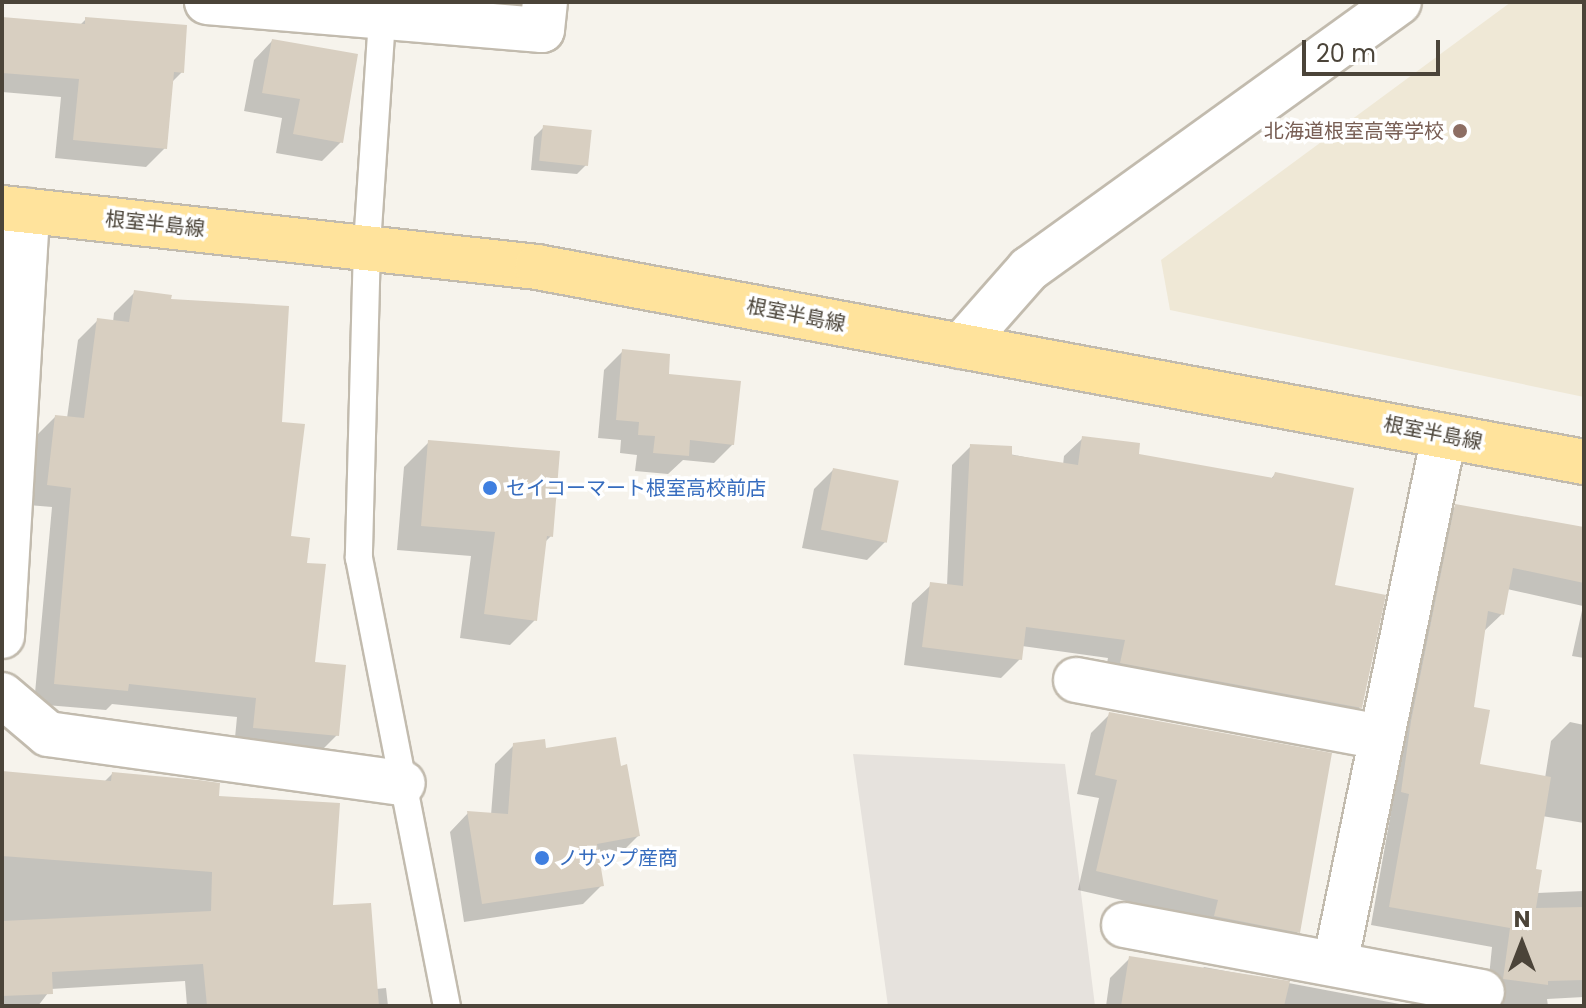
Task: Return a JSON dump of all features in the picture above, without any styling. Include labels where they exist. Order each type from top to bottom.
[{"type":"main road","name":"根室半島線","points":[[14,210],[367,245],[537,267],[1584,462]]},
{"type":"street","points":[[207,2],[542,30],[545,2]]},
{"type":"street","points":[[961,346],[1029,269],[1399,2]]},
{"type":"street","points":[[2,636],[14,210]]},
{"type":"street","points":[[1335,964],[1444,436]]},
{"type":"street","points":[[1076,680],[1380,737]]},
{"type":"street","points":[[2,695],[48,734],[403,783]]},
{"type":"street","points":[[1124,925],[1482,992]]},
{"type":"lane","points":[[382,19],[367,245],[359,558],[447,1006]]},
{"type":"shaded area","name":"北海道根室高等学校","points":[[1511,2],[1584,2],[1584,397],[1170,310],[1161,260]]},
{"type":"shaded area","points":[[853,754],[1065,764],[1095,1006],[888,1006]]},
{"type":"building","points":[[2,17],[85,24],[85,17],[187,25],[184,73],[174,72],[167,149],[73,140],[79,79],[2,73]]},
{"type":"building","points":[[272,39],[358,54],[343,143],[293,134],[300,99],[262,93]]},
{"type":"building","points":[[543,125],[592,130],[588,166],[539,161]]},
{"type":"building","points":[[134,290],[172,295],[171,299],[289,306],[282,422],[305,424],[291,536],[310,538],[307,563],[326,564],[315,662],[346,665],[339,736],[253,728],[256,698],[129,684],[128,691],[54,684],[71,488],[47,485],[55,415],[84,418],[97,318],[129,322]]},
{"type":"building","points":[[622,349],[670,354],[669,374],[741,381],[734,445],[690,440],[689,456],[653,453],[655,436],[638,435],[639,422],[616,420]]},
{"type":"building","points":[[1082,436],[1140,443],[1139,454],[1273,478],[1275,472],[1354,488],[1335,585],[1386,595],[1362,708],[1120,663],[1125,640],[1026,627],[1022,660],[922,647],[930,582],[963,586],[970,444],[1012,446],[1012,455],[1078,465]]},
{"type":"building","name":"セイコーマート根室高校前店","points":[[428,440],[560,451],[553,537],[547,536],[537,621],[484,614],[495,532],[421,526]]},
{"type":"building","points":[[833,468],[899,481],[887,543],[821,530]]},
{"type":"building","points":[[1455,504],[1584,527],[1584,583],[1513,568],[1504,615],[1488,611],[1474,707],[1490,710],[1480,764],[1551,777],[1536,869],[1542,870],[1536,908],[1584,907],[1584,980],[1548,981],[1548,985],[1503,979],[1510,928],[1389,907],[1409,794],[1401,792],[1411,721]]},
{"type":"building","points":[[1109,712],[1332,753],[1300,933],[1214,916],[1218,900],[1096,871],[1117,780],[1095,775]]},
{"type":"building","points":[[616,737],[621,766],[627,764],[640,836],[597,844],[604,886],[482,904],[467,811],[508,814],[513,743],[545,739],[546,748]]},
{"type":"building","points":[[2,771],[111,781],[112,772],[199,780],[220,783],[219,796],[340,803],[333,905],[371,903],[379,1006],[207,1006],[203,964],[52,972],[53,994],[2,996],[2,921],[211,911],[212,872],[2,856]]},
{"type":"building","points":[[1129,956],[1290,981],[1284,1006],[1121,1006]]},
{"type":"place","name":"北海道根室高等学校","points":[[1460,131]]},
{"type":"place","name":"セイコーマート根室高校前店","points":[[490,488]]},
{"type":"place","name":"ノサップ産商","points":[[542,858]]}]
